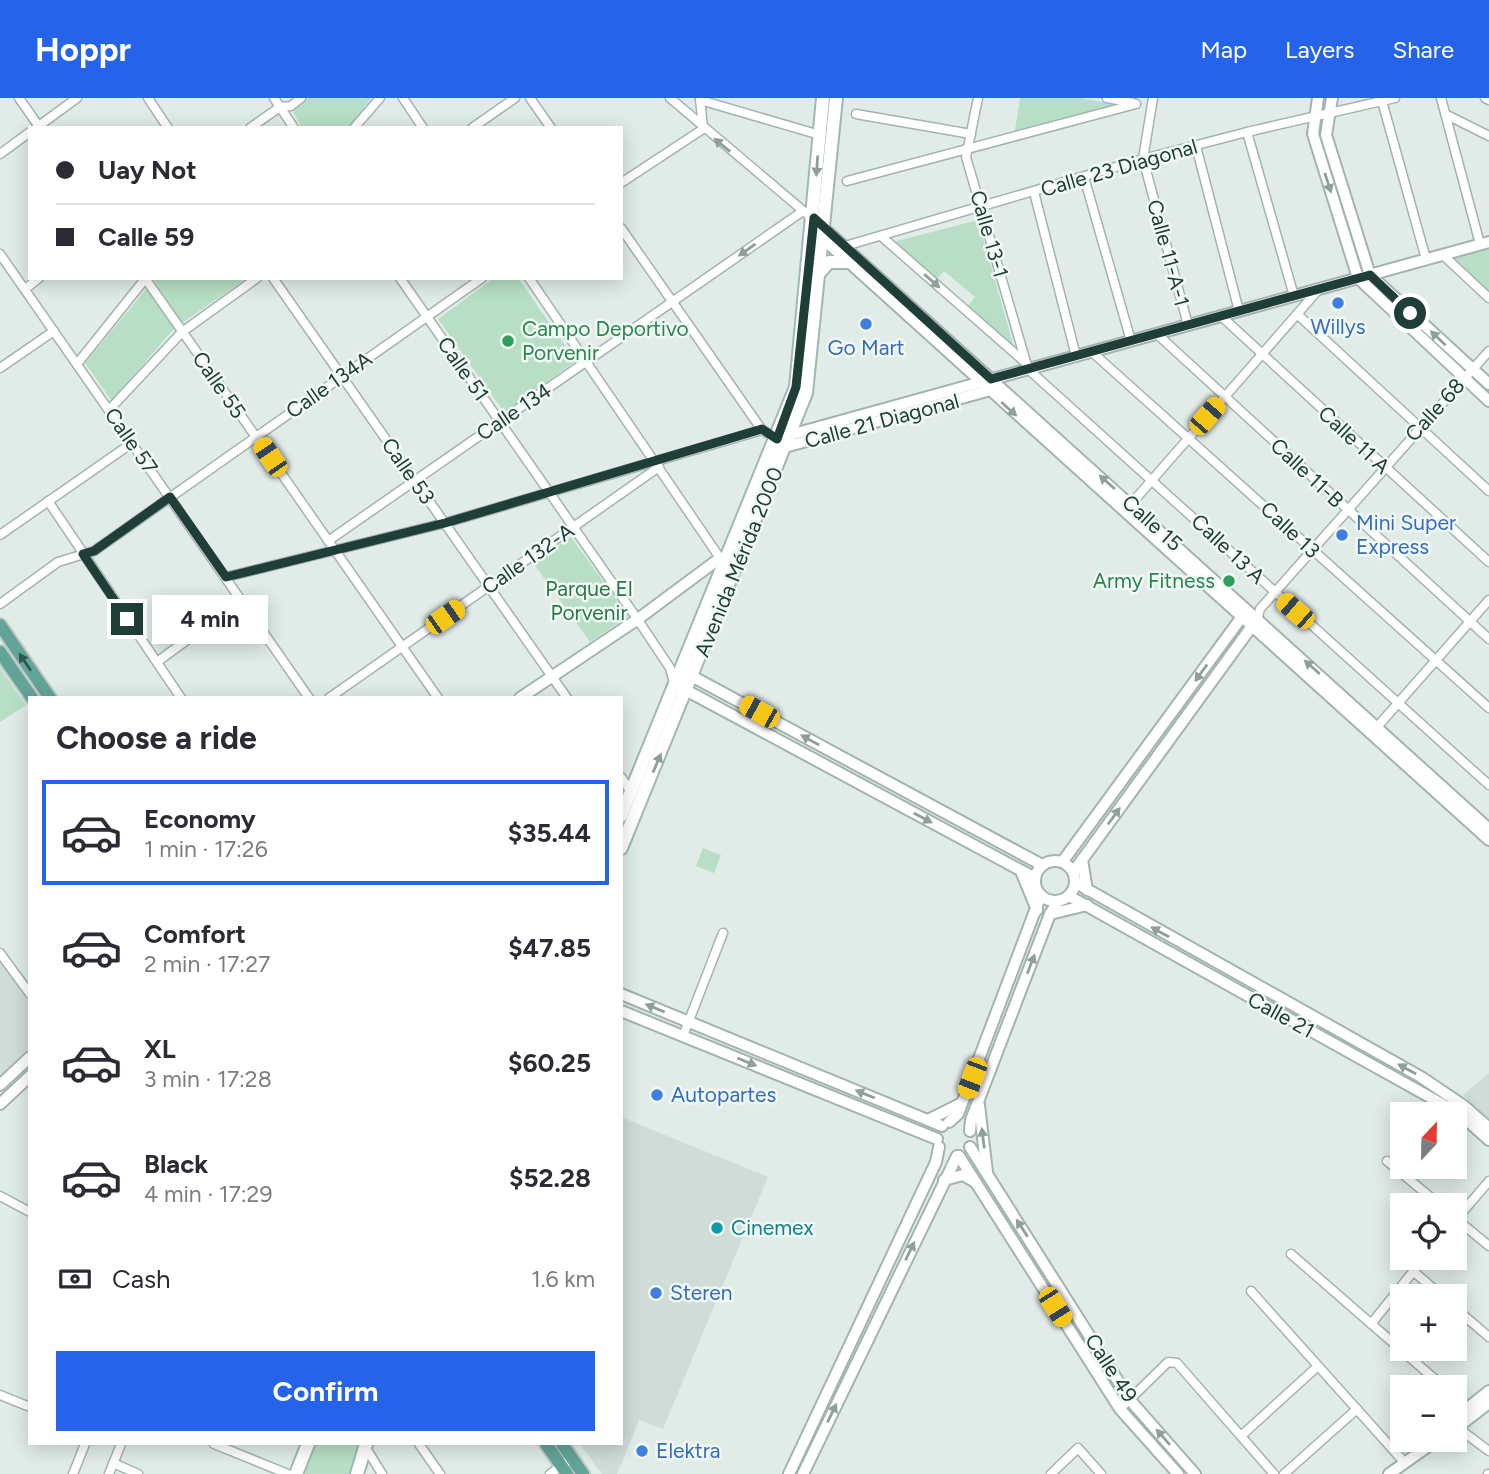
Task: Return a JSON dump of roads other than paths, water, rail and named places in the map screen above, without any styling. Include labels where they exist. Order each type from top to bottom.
[{"type":"main road","name":"Avenida Mérida 2000","points":[[623,839],[632,796],[675,684],[676,669],[806,393],[820,272],[820,235],[808,215],[823,98]]},
{"type":"main road","name":"Avenida Mérida 2000","points":[[784,440],[796,387],[820,235],[836,98]]},
{"type":"main road","points":[[820,272],[829,262],[848,262]]},
{"type":"main road","name":"Avenida Mérida 2000","points":[[623,812],[687,691],[727,561]]},
{"type":"main road","points":[[0,625],[49,696]]},
{"type":"main road","points":[[0,652],[31,696]]},
{"type":"main road","points":[[296,1474],[308,1445]]},
{"type":"main road","points":[[547,1445],[567,1466],[583,1474]]},
{"type":"main road","points":[[562,1445],[567,1466]]},
{"type":"main road","points":[[357,1474],[366,1446]]},
{"type":"street","points":[[19,98],[37,126]]},
{"type":"street","points":[[39,126],[77,98]]},
{"type":"street","points":[[148,98],[167,126]]},
{"type":"street","points":[[274,98],[293,126]]},
{"type":"street","points":[[253,126],[280,107],[291,106],[301,98]]},
{"type":"street","points":[[356,126],[380,98]]},
{"type":"street","points":[[403,98],[422,126]]},
{"type":"street","points":[[475,126],[515,98]]},
{"type":"street","points":[[530,98],[550,126]]},
{"type":"street","points":[[670,98],[703,129],[808,215]]},
{"type":"street","name":"Calle 13-1","points":[[978,98],[966,157],[1027,366]]},
{"type":"street","points":[[847,181],[1136,104],[1107,98]]},
{"type":"street","name":"Calle 11-A-1","points":[[1153,98],[1143,159],[1188,325]]},
{"type":"street","points":[[1318,98],[1313,134],[1364,276],[1463,378],[1489,401]]},
{"type":"street","points":[[1332,98],[1326,135],[1364,276],[1489,384]]},
{"type":"street","name":"Calle 23 Diagonal","points":[[845,246],[1143,159],[1395,98]]},
{"type":"street","points":[[1441,98],[1485,243]]},
{"type":"street","points":[[703,129],[700,99],[820,135]]},
{"type":"street","points":[[1382,102],[1426,259]]},
{"type":"street","points":[[856,114],[971,134]]},
{"type":"street","points":[[1447,115],[1489,136]]},
{"type":"street","points":[[623,182],[703,129]]},
{"type":"street","points":[[1247,132],[1293,296]]},
{"type":"street","points":[[0,154],[28,133]]},
{"type":"street","points":[[1196,146],[1239,311]]},
{"type":"street","points":[[1084,177],[1131,341]]},
{"type":"street","points":[[1034,192],[1076,356]]},
{"type":"street","name":"Calle 134","points":[[328,541],[587,363],[672,301],[808,215]]},
{"type":"street","points":[[623,231],[762,429],[784,440]]},
{"type":"street","name":"Calle 15","points":[[820,235],[845,246],[990,384],[1489,829]]},
{"type":"street","name":"Calle 15","points":[[820,235],[848,262],[1131,504],[1489,840]]},
{"type":"street","name":"Calle 13 A","points":[[881,236],[1489,785]]},
{"type":"street","name":"Calle 21 Diagonal","points":[[784,440],[990,384],[1027,366],[1092,352],[1485,243]]},
{"type":"street","name":"Calle 57","points":[[0,254],[308,696]]},
{"type":"street","points":[[1443,254],[1489,298]]},
{"type":"street","points":[[24,289],[36,280]]},
{"type":"street","points":[[77,364],[144,280]]},
{"type":"street","name":"Calle 55","points":[[146,280],[437,696]]},
{"type":"street","points":[[109,410],[182,332],[254,280]]},
{"type":"street","name":"Calle 53","points":[[273,280],[566,696]]},
{"type":"street","name":"Calle 51","points":[[401,280],[638,619],[676,669]]},
{"type":"street","name":"Calle 134A","points":[[0,604],[58,562],[94,551],[479,280]]},
{"type":"street","points":[[523,696],[727,561],[530,280]]},
{"type":"street","points":[[1131,504],[1319,289]]},
{"type":"street","points":[[1297,314],[1489,491]]},
{"type":"street","name":"Calle 11 A","points":[[1221,316],[1489,562]]},
{"type":"street","points":[[0,368],[54,331]]},
{"type":"street","name":"Calle 11-B","points":[[1157,334],[1346,511],[1489,639]]},
{"type":"street","name":"Calle 68","points":[[1252,617],[1489,351]]},
{"type":"street","name":"Calle 13","points":[[1092,352],[1489,708]]},
{"type":"street","points":[[226,577],[445,523],[657,464],[762,429]]},
{"type":"street","points":[[0,535],[132,443]]},
{"type":"street","name":"Calle 132-A","points":[[332,696],[574,527],[657,464]]},
{"type":"street","points":[[48,501],[180,696]]},
{"type":"street","points":[[157,662],[242,600]]},
{"type":"street","points":[[1377,727],[1489,600]]},
{"type":"street","points":[[1063,861],[1153,738],[1252,617]]},
{"type":"street","points":[[803,1474],[944,1180],[958,1156],[970,1147],[970,1131],[978,1101],[1050,914],[1064,898],[1082,860],[1164,748],[1252,617]]},
{"type":"street","points":[[676,669],[1037,862],[1063,861]]},
{"type":"street","points":[[675,684],[1035,878]]},
{"type":"street","points":[[1153,738],[1164,748]]},
{"type":"street","points":[[863,785],[870,773]]},
{"type":"street","points":[[623,780],[632,796]]},
{"type":"street","points":[[1037,862],[1072,850]]},
{"type":"street","points":[[1082,860],[1087,890]]},
{"type":"street","points":[[1063,861],[1075,877]]},
{"type":"street","points":[[789,1474],[936,1162],[938,1143],[946,1124],[958,1114],[963,1102],[1037,911],[1041,895],[1035,878],[1037,862]]},
{"type":"street","points":[[1021,871],[1037,911]]},
{"type":"street","name":"Calle 21","points":[[1075,877],[1087,890],[1444,1091],[1489,1128]]},
{"type":"street","points":[[1041,895],[1064,898]]},
{"type":"street","name":"Calle 21","points":[[1064,898],[1087,905],[1460,1114],[1489,1140]]},
{"type":"street","points":[[1050,914],[1087,905]]},
{"type":"street","points":[[683,1036],[723,933]]},
{"type":"street","points":[[0,953],[28,991]]},
{"type":"street","points":[[1212,977],[1220,965]]},
{"type":"street","points":[[623,995],[928,1120],[963,1124],[970,1131]]},
{"type":"street","points":[[999,1009],[1012,1014]]},
{"type":"street","points":[[623,1012],[926,1134],[947,1154],[958,1156]]},
{"type":"street","points":[[1336,1045],[1342,1033]]},
{"type":"street","points":[[0,1085],[28,1059]]},
{"type":"street","points":[[0,1104],[28,1078]]},
{"type":"street","points":[[978,1101],[988,1175]]},
{"type":"street","points":[[928,1120],[944,1115],[963,1102]]},
{"type":"street","points":[[926,1134],[936,1162]]},
{"type":"street","name":"Calle 49","points":[[970,1147],[1130,1400],[1195,1474]]},
{"type":"street","name":"Calle 49","points":[[958,1156],[1120,1409],[1178,1474]]},
{"type":"street","points":[[1387,1161],[1425,1193]]},
{"type":"street","points":[[944,1180],[963,1175],[977,1183]]},
{"type":"street","points":[[1467,1206],[1489,1181]]},
{"type":"street","points":[[0,1196],[28,1211]]},
{"type":"street","points":[[1467,1229],[1489,1246]]},
{"type":"street","points":[[1291,1254],[1430,1375]]},
{"type":"street","points":[[1371,1324],[1413,1271],[1428,1284]]},
{"type":"street","points":[[1043,1287],[1056,1281]]},
{"type":"street","points":[[1251,1291],[1405,1463]]},
{"type":"street","points":[[868,1307],[880,1312]]},
{"type":"street","points":[[1467,1318],[1489,1337]]},
{"type":"street","points":[[1120,1409],[1168,1362],[1177,1363],[1274,1474]]},
{"type":"street","points":[[1241,1436],[1318,1366]]},
{"type":"street","points":[[1468,1408],[1489,1391]]},
{"type":"street","points":[[0,1395],[28,1406]]},
{"type":"street","points":[[1467,1418],[1489,1403]]},
{"type":"street","points":[[1284,1474],[1357,1409]]},
{"type":"street","points":[[1467,1435],[1489,1451]]},
{"type":"street","points":[[73,1474],[85,1445]]},
{"type":"street","points":[[109,1474],[121,1445]]},
{"type":"street","points":[[216,1445],[288,1474]]},
{"type":"street","points":[[420,1445],[440,1474]]},
{"type":"street","points":[[366,1446],[382,1474]]},
{"type":"street","points":[[1051,1474],[1078,1448],[1101,1474]]},
{"type":"street","points":[[1389,1474],[1420,1452]]},
{"type":"street","points":[[113,1464],[138,1474]]},
{"type":"street","points":[[550,1474],[567,1466]]},
{"type":"place","name":"Willys","points":[[1338,303]]},
{"type":"place","name":"Go Mart","points":[[866,324]]},
{"type":"place","name":"Campo Deportivo Porvenir","points":[[508,341]]},
{"type":"place","name":"Mini Super Express","points":[[1342,535]]},
{"type":"place","name":"Army Fitness","points":[[1229,581]]},
{"type":"place","name":"Autopartes","points":[[657,1095]]},
{"type":"place","name":"Cinemex","points":[[717,1228]]},
{"type":"place","name":"Steren","points":[[656,1293]]},
{"type":"place","name":"Elektra","points":[[642,1451]]},
{"type":"park label","name":"Parque El Porvenir","points":[[589,601]]}]
